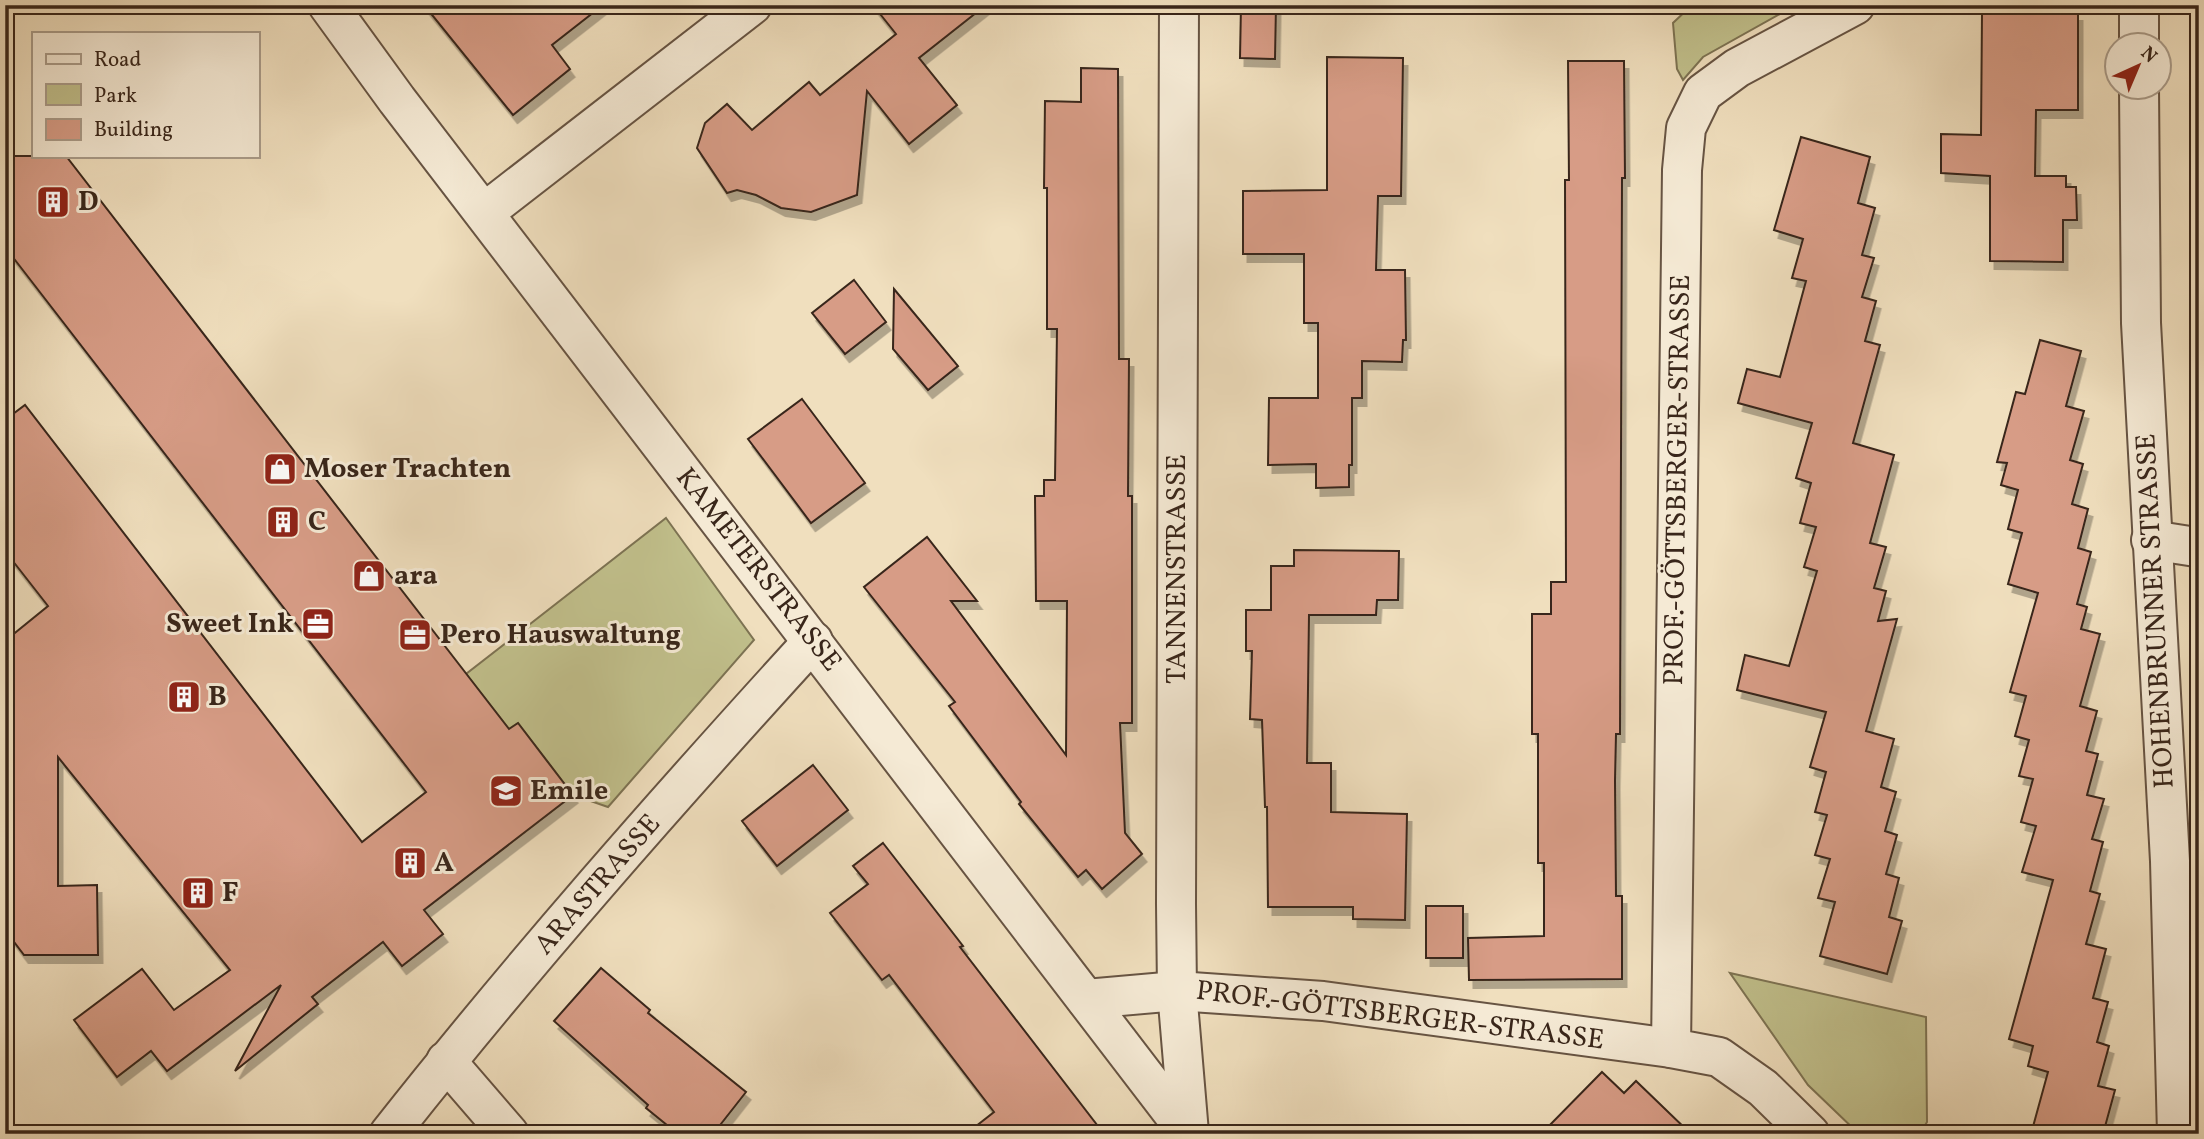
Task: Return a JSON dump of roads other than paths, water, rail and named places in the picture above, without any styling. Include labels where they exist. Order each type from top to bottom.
[{"type":"street","name":"KAMETERSTRASSE","points":[[328,5],[397,100],[1189,1133]]},
{"type":"street","points":[[485,212],[752,5]]},
{"type":"street","name":"TANNENSTRASSE","points":[[1179,5],[1176,883],[1177,991],[1189,1133]]},
{"type":"street","name":"PROF.-GÖTTSBERGER-STRASSE","points":[[1671,1048],[1682,170],[1686,128],[1703,93],[1737,68],[1855,5]]},
{"type":"street","points":[[2139,5],[2139,32]]},
{"type":"street","name":"HOHENBRUNNER STRASSE","points":[[2139,102],[2141,323],[2170,861],[2177,1134]]},
{"type":"street","points":[[2151,540],[2199,549]]},
{"type":"street","name":"ARASTRASSE","points":[[389,1134],[446,1061],[723,740],[813,641]]},
{"type":"street","name":"PROF.-GÖTTSBERGER-STRASSE","points":[[1086,999],[1177,991],[1323,1001],[1671,1048],[1719,1057],[1763,1088],[1810,1134]]},
{"type":"street","points":[[446,1061],[509,1134]]},
{"type":"place","name":"D","points":[[53,202]]},
{"type":"place","name":"Moser Trachten","points":[[280,469]]},
{"type":"place","name":"C","points":[[283,522]]},
{"type":"place","name":"ara","points":[[369,576]]},
{"type":"place","name":"Sweet Ink","points":[[318,624]]},
{"type":"place","name":"Pero Hauswaltung","points":[[415,635]]},
{"type":"place","name":"B","points":[[184,697]]},
{"type":"place","name":"Emile","points":[[506,791]]},
{"type":"place","name":"A","points":[[410,863]]},
{"type":"place","name":"F","points":[[198,893]]}]
